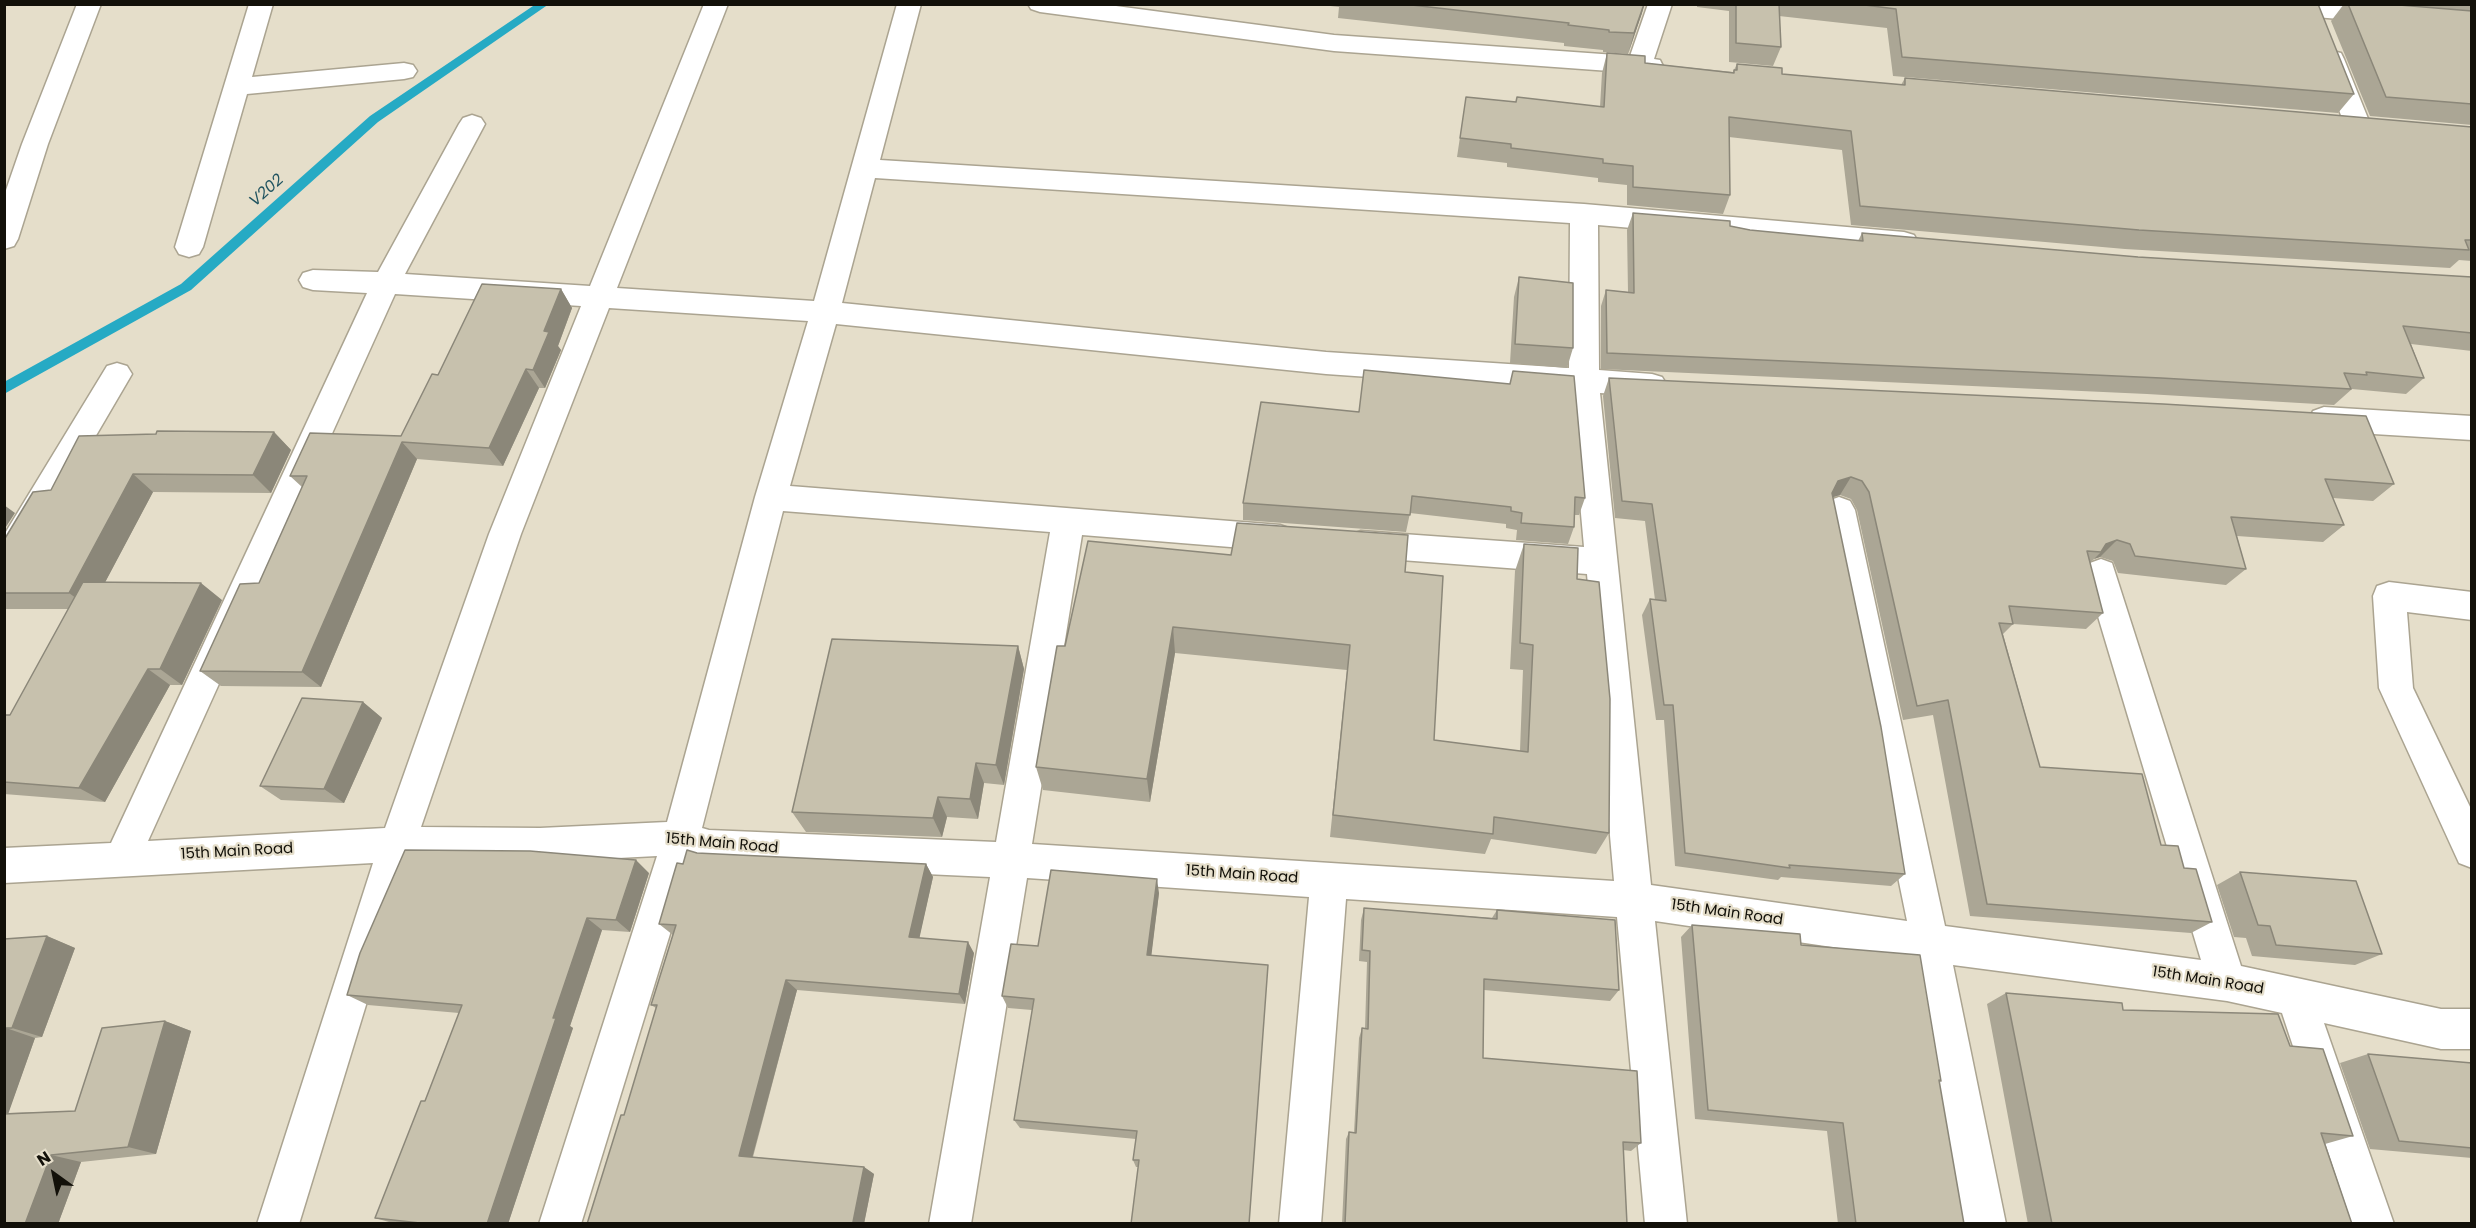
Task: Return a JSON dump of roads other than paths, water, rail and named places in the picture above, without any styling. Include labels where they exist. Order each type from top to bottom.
[{"type":"street","points":[[4,239],[35,144],[89,4]]},
{"type":"street","points":[[189,247],[261,4]]},
{"type":"street","points":[[279,1224],[397,844],[505,534],[716,4]]},
{"type":"street","points":[[560,1224],[681,838],[771,497],[825,312],[909,4]]},
{"type":"street","points":[[1040,4],[1334,43],[1675,68]]},
{"type":"street","points":[[1639,65],[1660,4]]},
{"type":"street","points":[[2255,4],[2318,22],[2472,22]]},
{"type":"street","points":[[2318,22],[2358,126]]},
{"type":"street","points":[[237,87],[404,71]]},
{"type":"street","points":[[122,858],[386,283],[472,124]]},
{"type":"street","points":[[864,168],[1584,214],[1925,243]]},
{"type":"street","points":[[1584,214],[1584,382],[1666,1224]]},
{"type":"street","points":[[313,280],[598,296],[825,312],[1326,363],[1584,382],[1674,386]]},
{"type":"street","points":[[4,564],[117,374]]},
{"type":"street","points":[[2298,417],[2472,428]]},
{"type":"street","points":[[771,497],[1068,523],[1602,562]]},
{"type":"street","points":[[1839,510],[1930,943],[1985,1224]]},
{"type":"street","points":[[950,1224],[1068,523]]},
{"type":"street","points":[[2101,573],[2228,982]]},
{"type":"street","points":[[2472,606],[2390,596],[2396,688],[2472,851]]},
{"type":"street","name":"15th Main Road","points":[[5,867],[122,858],[397,844],[540,845],[681,838],[709,847],[1010,860],[1634,900],[1930,943],[2228,982],[2441,1029],[2472,1029]]},
{"type":"street","points":[[1300,1224],[1329,880]]},
{"type":"street","points":[[2296,997],[2373,1224]]},
{"type":"waterway","name":"V202","points":[[4,389],[186,287],[374,119],[544,4]]}]
